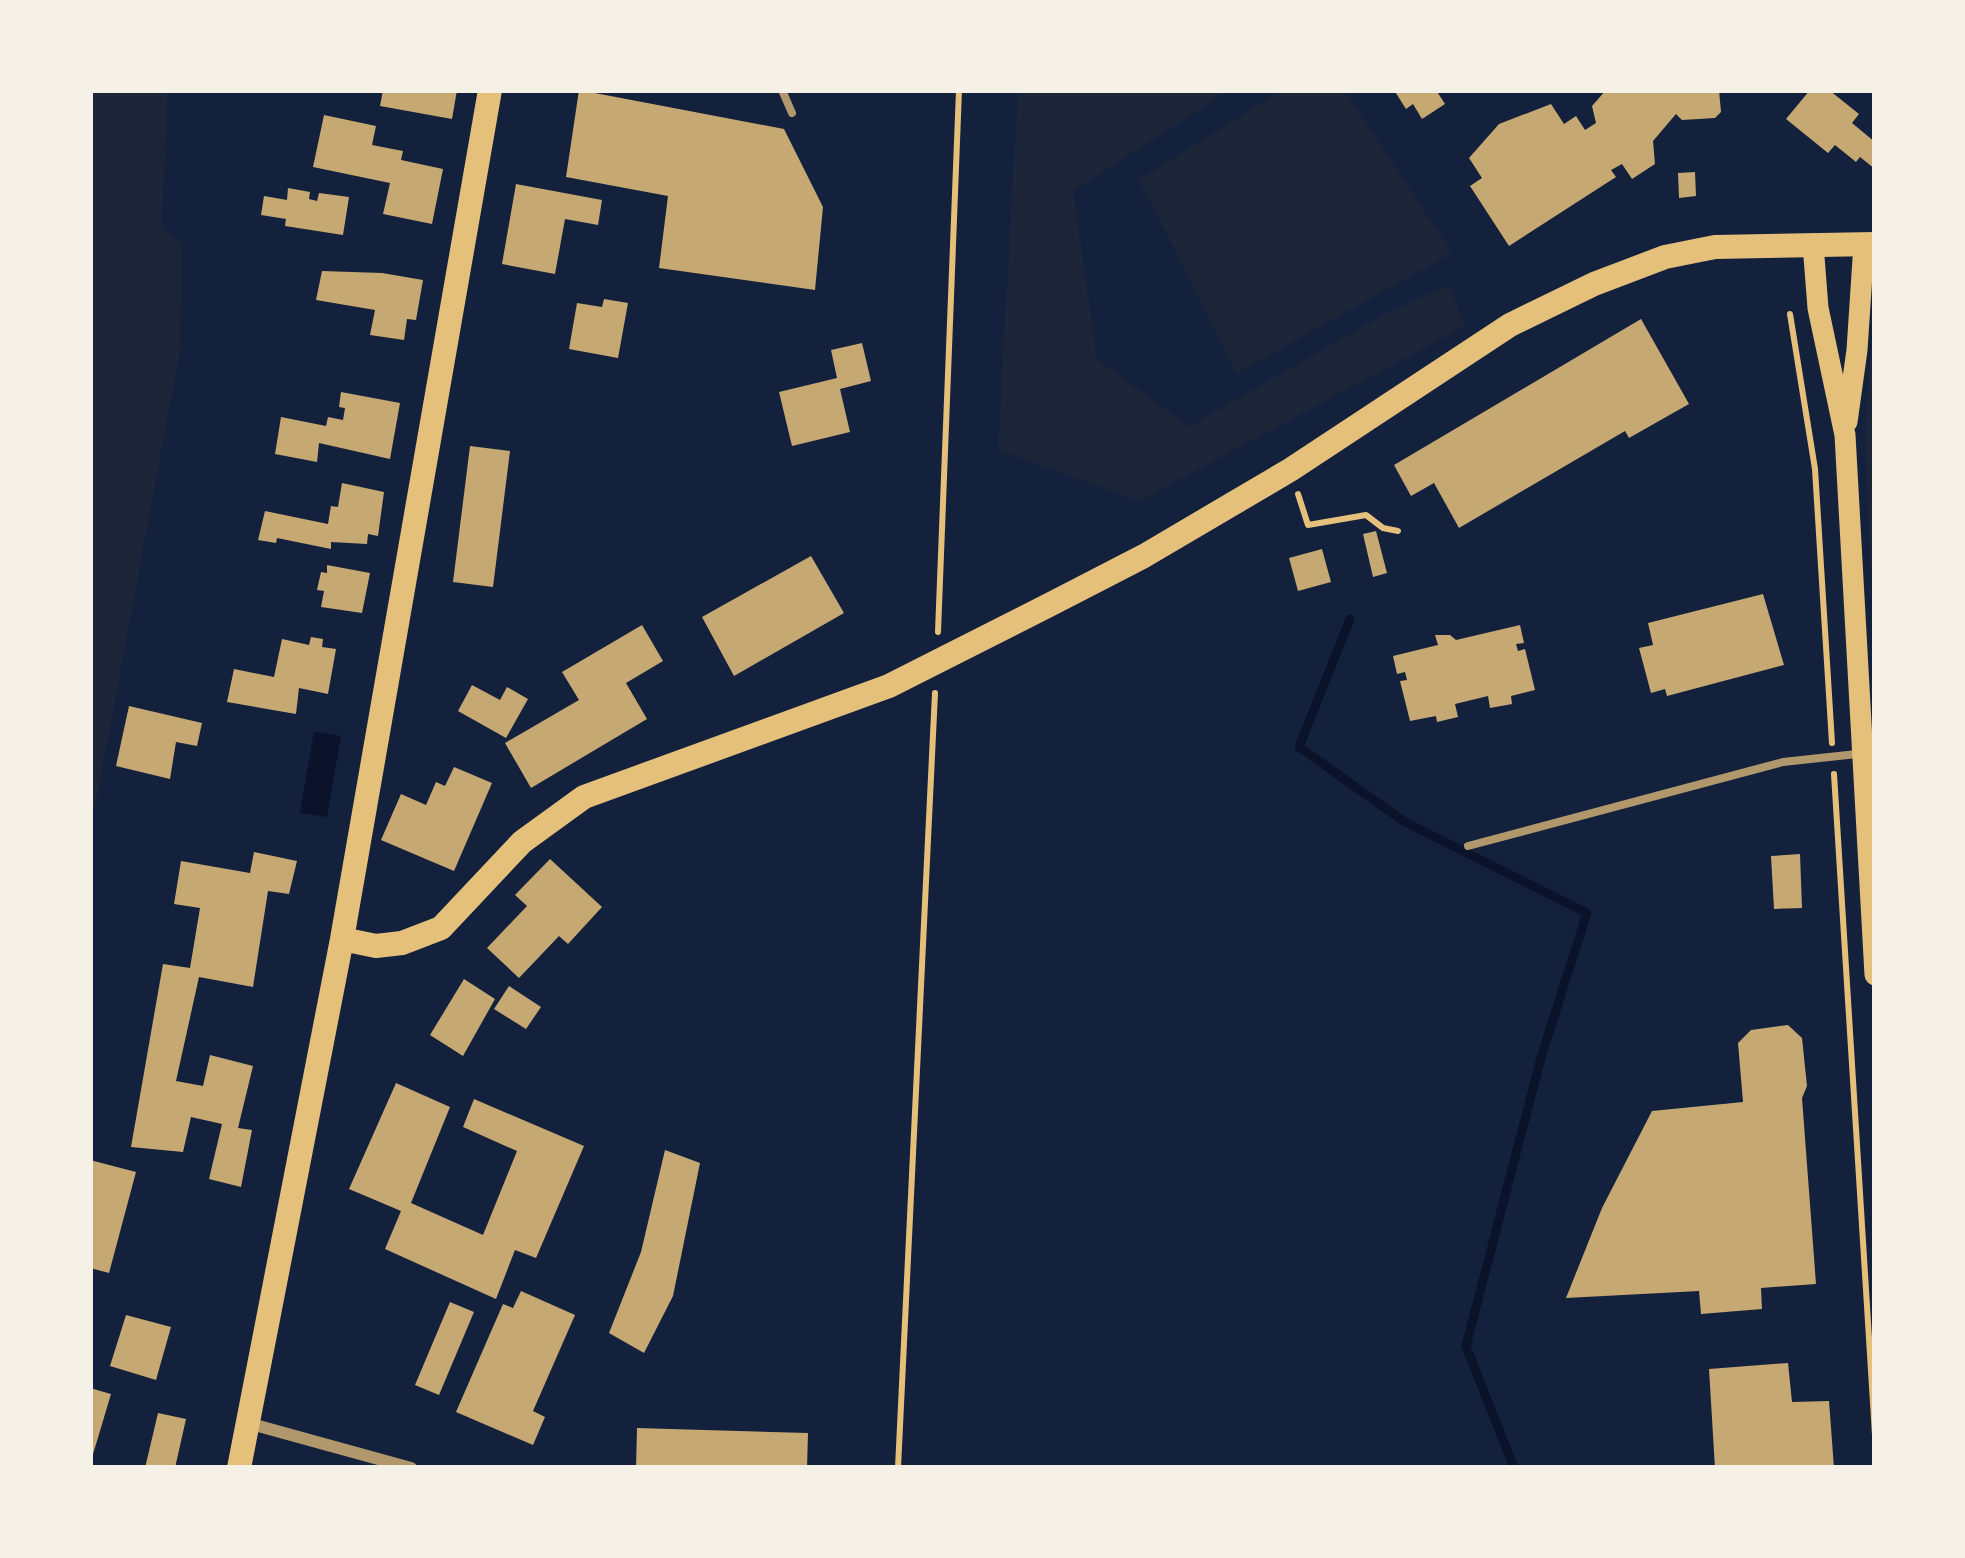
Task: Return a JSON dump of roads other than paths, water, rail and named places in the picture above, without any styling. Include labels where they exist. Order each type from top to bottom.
[{"type":"main road","points":[[239,1468],[342,939],[490,90]]},
{"type":"main road","points":[[1813,244],[1818,308],[1845,435],[1875,975]]},
{"type":"main road","points":[[342,939],[376,946],[402,943],[441,928],[522,842],[584,797],[889,686],[1144,556],[1290,470],[1510,325],[1594,284],[1665,257],[1715,247],[1869,244],[1845,435]]},
{"type":"street","points":[[248,1423],[411,1468]]},
{"type":"lane","points":[[782,90],[792,113]]},
{"type":"lane","points":[[1468,846],[1783,762],[1863,753]]},
{"type":"waterway","points":[[1350,619],[1299,747],[1405,822],[1587,913],[1542,1054],[1466,1346],[1514,1468]]}]
